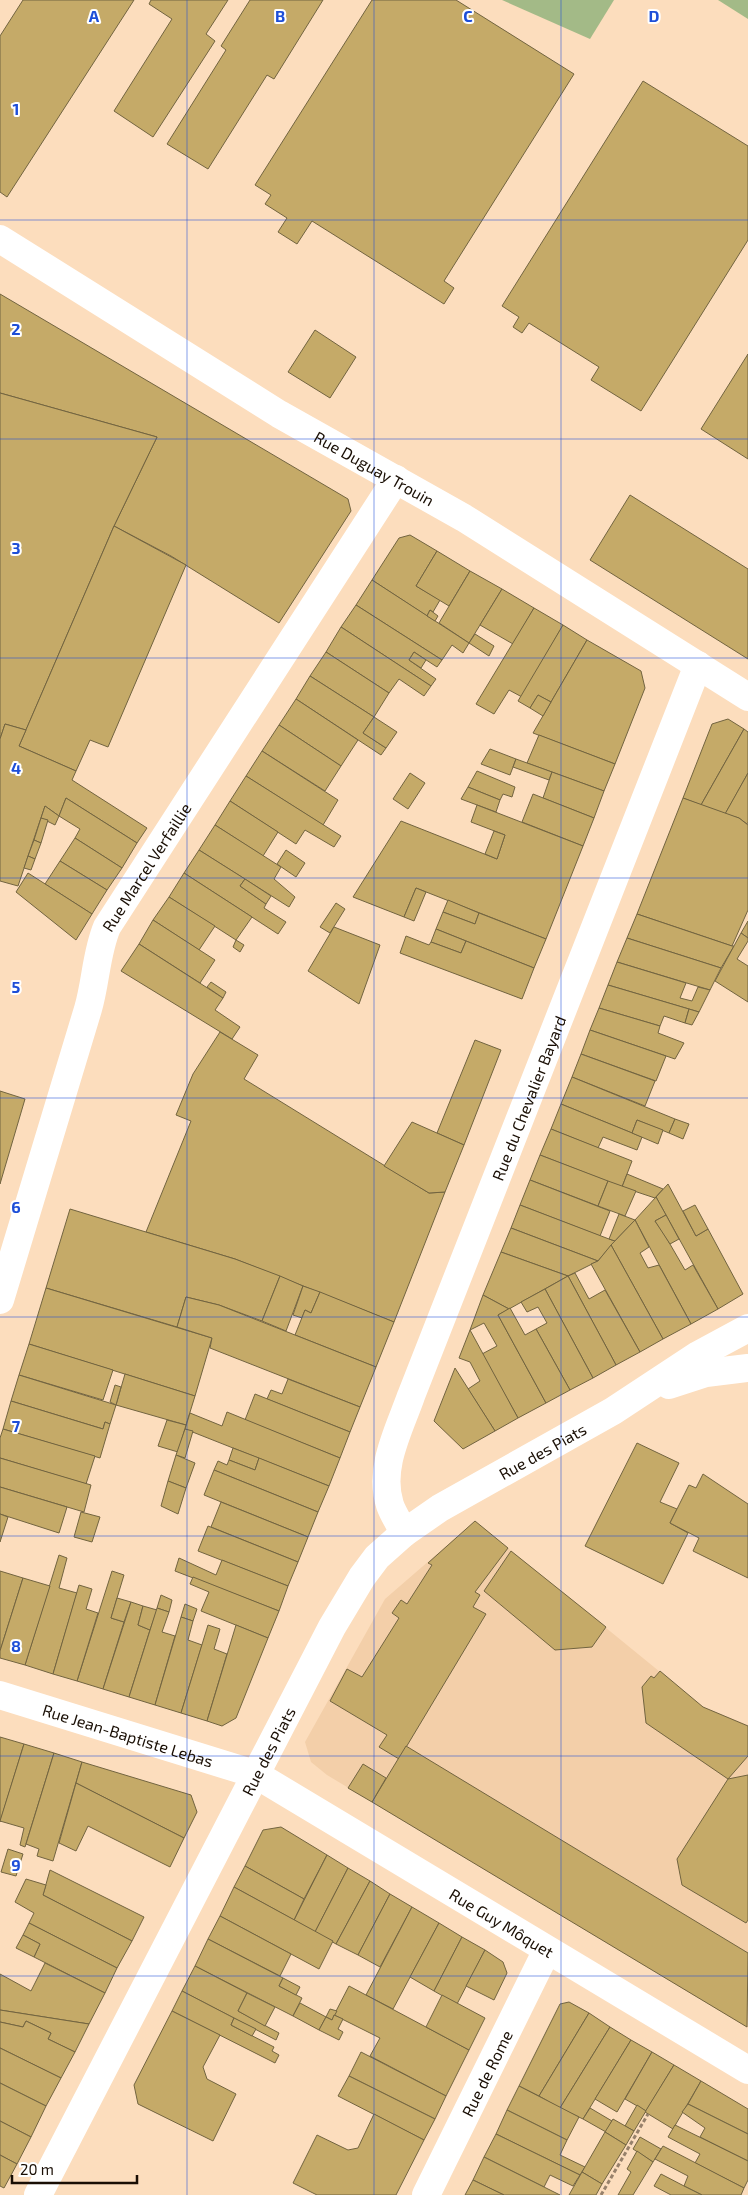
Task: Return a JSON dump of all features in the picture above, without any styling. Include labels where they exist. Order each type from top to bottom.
[{"type":"street","name":"Rue Duguay Trouin","points":[[0,239],[279,414],[464,518],[748,697]]},
{"type":"street","name":"Rue Marcel Verfaillie","points":[[0,1300],[88,1009],[95,984],[100,946],[107,927],[396,479]]},
{"type":"street","name":"Rue du Chevalier Bayard","points":[[404,1532],[390,1506],[386,1487],[388,1460],[411,1396],[698,666]]},
{"type":"street","name":"Rue des Piats","points":[[613,1411],[698,1355],[748,1328]]},
{"type":"street","name":"Rue des Piats","points":[[38,2195],[346,1602],[377,1557],[404,1532],[440,1508],[490,1478],[613,1411],[669,1385],[690,1378],[706,1373],[748,1368]]},
{"type":"street","name":"Rue Jean-Baptiste Lebas","points":[[0,1695],[255,1774]]},
{"type":"street","name":"Rue Guy Môquet","points":[[255,1774],[748,2070]]},
{"type":"street","name":"Rue de Rome","points":[[426,2195],[547,1950]]},
{"type":"path","points":[[601,2195],[648,2114]]},
{"type":"shaded area","points":[[475,1521],[703,1707],[748,1725],[748,2028],[327,1775],[311,1762],[305,1742],[385,1599]]},
{"type":"green space","points":[[502,0],[614,0],[590,39]]},
{"type":"green space","points":[[718,0],[748,0],[748,19]]},
{"type":"building","points":[[23,0],[134,0],[7,197],[0,192],[0,36]]},
{"type":"building","points":[[151,0],[228,0],[206,34],[215,41],[153,137],[114,111],[172,19],[149,4]]},
{"type":"building","points":[[250,0],[323,0],[274,79],[267,75],[208,169],[167,144],[226,50],[221,46]]},
{"type":"building","points":[[372,0],[456,0],[574,74],[444,281],[454,288],[444,304],[312,221],[297,244],[278,232],[287,218],[265,204],[271,195],[255,185]]},
{"type":"building","points":[[643,81],[748,146],[748,240],[641,411],[591,380],[599,367],[529,323],[522,333],[513,327],[519,317],[502,306]]},
{"type":"building","points":[[0,294],[348,499],[351,511],[279,623],[171,556],[114,526],[157,437],[0,393]]},
{"type":"building","points":[[315,330],[356,357],[330,398],[288,372]]},
{"type":"building","points":[[748,354],[748,459],[701,429]]},
{"type":"building","points":[[0,393],[157,437],[114,526],[26,730],[5,724],[0,739]]},
{"type":"building","points":[[630,495],[748,569],[748,659],[590,560]]},
{"type":"building","points":[[114,526],[186,565],[108,747],[90,740],[76,771],[19,746]]},
{"type":"building","points":[[410,535],[437,551],[416,586],[440,600],[433,612],[430,610],[427,616],[372,580],[399,538]]},
{"type":"building","points":[[437,551],[470,571],[449,606],[416,586]]},
{"type":"building","points":[[470,571],[502,589],[469,643],[439,623]]},
{"type":"building","points":[[372,580],[469,643],[463,653],[452,645],[442,660],[356,605]]},
{"type":"building","points":[[502,589],[534,608],[513,644],[480,625]]},
{"type":"building","points":[[356,605],[442,660],[437,667],[414,652],[409,660],[436,679],[431,686],[341,627]]},
{"type":"building","points":[[534,608],[563,625],[522,697],[509,690],[494,714],[476,704]]},
{"type":"building","points":[[430,610],[438,616],[435,621],[427,616]]},
{"type":"building","points":[[563,625],[587,640],[551,702],[538,695],[530,708],[518,701]]},
{"type":"building","points":[[341,627],[431,686],[424,696],[399,679],[389,693],[326,652]]},
{"type":"building","points":[[475,634],[494,646],[489,656],[469,643]]},
{"type":"building","points":[[587,640],[641,671],[645,688],[615,764],[533,733]]},
{"type":"building","points":[[326,652],[389,693],[374,717],[310,676]]},
{"type":"building","points":[[414,652],[426,660],[421,668],[409,660]]},
{"type":"building","points":[[310,676],[374,717],[363,733],[386,748],[381,755],[296,699]]},
{"type":"building","points":[[538,695],[551,702],[543,716],[530,708]]},
{"type":"building","points":[[296,699],[358,740],[341,766],[279,725]]},
{"type":"building","points":[[374,717],[397,732],[386,748],[363,733]]},
{"type":"building","points":[[728,719],[744,729],[701,805],[683,798],[712,724]]},
{"type":"building","points":[[5,724],[26,730],[19,746],[76,771],[72,780],[147,828],[137,843],[66,798],[59,816],[45,806],[18,886],[0,881],[0,739]]},
{"type":"building","points":[[279,725],[341,766],[325,791],[262,751]]},
{"type":"building","points":[[744,729],[748,732],[748,773],[732,802],[725,814],[701,805]]},
{"type":"building","points":[[539,735],[615,764],[604,791],[527,763]]},
{"type":"building","points":[[490,749],[516,759],[510,775],[481,764]]},
{"type":"building","points":[[262,751],[338,800],[323,825],[246,776]]},
{"type":"building","points":[[516,759],[552,772],[549,780],[513,767]]},
{"type":"building","points":[[477,771],[515,787],[512,797],[503,794],[500,800],[468,787]]},
{"type":"building","points":[[552,772],[604,791],[594,818],[543,798]]},
{"type":"building","points":[[410,773],[425,783],[408,809],[393,799]]},
{"type":"building","points":[[748,773],[747,824],[739,818],[725,814]]},
{"type":"building","points":[[246,776],[341,836],[334,847],[305,830],[296,844],[230,801]]},
{"type":"building","points":[[468,787],[500,800],[496,812],[461,799]]},
{"type":"building","points":[[533,794],[594,818],[583,846],[522,822]]},
{"type":"building","points":[[66,798],[137,843],[122,868],[75,838],[80,829],[59,816]]},
{"type":"building","points":[[683,798],[739,818],[748,825],[748,910],[732,946],[637,914]]},
{"type":"building","points":[[230,801],[278,832],[263,856],[215,825]]},
{"type":"building","points":[[477,805],[583,846],[546,939],[416,888],[404,917],[353,897],[401,821],[497,859],[505,835],[471,822]]},
{"type":"building","points":[[45,806],[59,816],[55,825],[41,818]]},
{"type":"building","points":[[41,818],[48,820],[41,843],[34,840]]},
{"type":"building","points":[[215,825],[281,867],[274,879],[295,897],[289,907],[199,850]]},
{"type":"building","points":[[494,831],[505,835],[497,859],[485,854]]},
{"type":"building","points":[[75,838],[122,868],[107,890],[60,861]]},
{"type":"building","points":[[34,840],[41,843],[35,859],[28,856]]},
{"type":"building","points":[[199,850],[245,879],[240,886],[266,904],[264,908],[286,922],[278,934],[184,873]]},
{"type":"building","points":[[286,850],[305,863],[296,877],[277,864]]},
{"type":"building","points":[[28,856],[35,859],[31,870],[24,868]]},
{"type":"building","points":[[60,861],[107,890],[92,914],[45,884]]},
{"type":"building","points":[[28,873],[92,914],[76,940],[16,892]]},
{"type":"building","points":[[184,873],[252,917],[236,940],[169,897]]},
{"type":"building","points":[[245,879],[271,896],[266,904],[240,886]]},
{"type":"building","points":[[416,888],[426,892],[414,921],[404,917]]},
{"type":"building","points":[[169,897],[215,926],[199,950],[153,920]]},
{"type":"building","points":[[448,900],[479,913],[475,924],[443,912]]},
{"type":"building","points":[[336,903],[345,909],[330,933],[320,927]]},
{"type":"building","points":[[443,912],[475,924],[479,913],[546,939],[534,968],[436,929]]},
{"type":"building","points":[[637,914],[734,946],[721,968],[627,938]]},
{"type":"building","points":[[153,920],[215,960],[200,983],[139,944]]},
{"type":"building","points":[[748,921],[748,938],[741,933]]},
{"type":"building","points":[[334,927],[380,945],[359,1004],[308,971]]},
{"type":"building","points":[[436,929],[466,941],[461,953],[431,942]]},
{"type":"building","points":[[741,933],[748,938],[748,941],[737,959],[748,966],[748,1002],[715,981]]},
{"type":"building","points":[[406,936],[429,945],[431,942],[461,953],[466,941],[534,968],[522,999],[400,953]]},
{"type":"building","points":[[627,938],[721,968],[710,990],[617,962]]},
{"type":"building","points":[[236,940],[244,945],[240,952],[233,947]]},
{"type":"building","points":[[139,944],[223,998],[215,1010],[240,1027],[232,1039],[121,971]]},
{"type":"building","points":[[617,962],[686,983],[680,998],[692,1001],[698,987],[710,990],[699,1012],[608,985]]},
{"type":"building","points":[[211,982],[226,992],[223,998],[207,987]]},
{"type":"building","points":[[608,985],[689,1009],[685,1023],[664,1016],[660,1026],[599,1008]]},
{"type":"building","points":[[599,1008],[660,1026],[658,1033],[684,1043],[675,1059],[590,1030]]},
{"type":"building","points":[[689,1009],[699,1012],[692,1025],[685,1023]]},
{"type":"building","points":[[590,1030],[666,1056],[656,1081],[581,1054]]},
{"type":"building","points":[[220,1032],[258,1055],[244,1079],[429,1193],[445,1192],[394,1322],[235,1259],[146,1232],[191,1121],[176,1115],[193,1074]]},
{"type":"building","points":[[475,1040],[501,1050],[464,1145],[437,1133]]},
{"type":"building","points":[[581,1054],[655,1081],[645,1106],[572,1077]]},
{"type":"building","points":[[572,1077],[675,1119],[669,1133],[637,1120],[632,1133],[561,1104]]},
{"type":"building","points":[[0,1091],[25,1099],[0,1184]]},
{"type":"building","points":[[561,1104],[642,1137],[637,1150],[603,1137],[598,1148],[551,1129]]},
{"type":"building","points":[[675,1119],[689,1124],[683,1139],[669,1133]]},
{"type":"building","points":[[637,1120],[663,1130],[658,1144],[632,1133]]},
{"type":"building","points":[[412,1122],[464,1145],[445,1192],[429,1193],[384,1166]]},
{"type":"building","points":[[551,1129],[632,1161],[622,1187],[540,1155]]},
{"type":"building","points":[[540,1155],[608,1181],[598,1206],[530,1180]]},
{"type":"building","points":[[627,1174],[663,1189],[655,1198],[622,1187]]},
{"type":"building","points":[[530,1180],[610,1211],[600,1236],[520,1205]]},
{"type":"building","points":[[608,1181],[636,1191],[625,1216],[598,1206]]},
{"type":"building","points":[[668,1184],[696,1236],[708,1229],[743,1294],[718,1309],[656,1197]]},
{"type":"building","points":[[656,1197],[666,1215],[655,1221],[685,1270],[693,1265],[718,1309],[691,1324],[635,1220]]},
{"type":"building","points":[[520,1205],[615,1241],[598,1261],[511,1228]]},
{"type":"building","points":[[695,1205],[708,1229],[696,1236],[683,1211]]},
{"type":"building","points":[[70,1209],[235,1259],[280,1276],[262,1321],[219,1305],[186,1297],[177,1327],[46,1288]]},
{"type":"building","points":[[619,1214],[635,1220],[615,1241],[609,1239]]},
{"type":"building","points":[[666,1215],[679,1239],[670,1244],[655,1221]]},
{"type":"building","points":[[635,1220],[649,1247],[640,1253],[648,1268],[659,1265],[691,1324],[663,1339],[611,1245]]},
{"type":"building","points":[[511,1228],[598,1261],[568,1276],[501,1252]]},
{"type":"building","points":[[611,1245],[663,1339],[640,1352],[591,1264],[598,1261]]},
{"type":"building","points":[[501,1252],[568,1276],[509,1309],[483,1295]]},
{"type":"building","points":[[575,1273],[589,1299],[605,1290],[640,1352],[616,1365],[568,1276]]},
{"type":"building","points":[[280,1276],[303,1286],[286,1331],[262,1321]]},
{"type":"building","points":[[568,1276],[616,1365],[593,1378],[545,1289]]},
{"type":"building","points":[[303,1286],[320,1292],[311,1313],[305,1310],[302,1318],[293,1315]]},
{"type":"building","points":[[46,1288],[212,1338],[195,1396],[29,1344]]},
{"type":"building","points":[[545,1289],[593,1378],[570,1390],[536,1329],[547,1323],[538,1307],[527,1312],[521,1302]]},
{"type":"building","points":[[320,1292],[394,1322],[376,1367],[295,1335],[305,1310],[311,1313]]},
{"type":"building","points":[[483,1295],[509,1309],[498,1315],[546,1403],[518,1418],[482,1354],[497,1346],[484,1323],[470,1330]]},
{"type":"building","points":[[186,1297],[219,1305],[376,1367],[360,1407],[210,1348],[212,1338],[177,1327]]},
{"type":"building","points":[[510,1308],[525,1335],[536,1329],[570,1390],[546,1403],[498,1315]]},
{"type":"building","points":[[470,1330],[518,1418],[495,1431],[468,1389],[480,1381],[470,1362],[459,1358]]},
{"type":"building","points":[[29,1344],[113,1370],[103,1400],[19,1375]]},
{"type":"building","points":[[455,1368],[495,1431],[463,1449],[434,1421]]},
{"type":"building","points":[[125,1374],[195,1396],[186,1425],[116,1405]]},
{"type":"building","points":[[19,1375],[116,1405],[110,1424],[105,1422],[103,1429],[11,1401]]},
{"type":"building","points":[[288,1379],[360,1407],[350,1432],[267,1399],[271,1390],[282,1394]]},
{"type":"building","points":[[115,1385],[121,1387],[116,1405],[110,1402]]},
{"type":"building","points":[[255,1394],[350,1432],[340,1458],[245,1420]]},
{"type":"building","points":[[11,1401],[103,1429],[105,1422],[110,1424],[100,1458],[3,1429]]},
{"type":"building","points":[[227,1412],[340,1458],[329,1486],[185,1429],[190,1413],[222,1426]]},
{"type":"building","points":[[167,1420],[186,1425],[178,1452],[158,1446]]},
{"type":"building","points":[[3,1429],[95,1456],[86,1484],[0,1458],[0,1438]]},
{"type":"building","points":[[185,1429],[193,1431],[185,1458],[176,1455]]},
{"type":"building","points":[[637,1443],[679,1463],[660,1502],[677,1509],[670,1523],[688,1533],[663,1584],[585,1546]]},
{"type":"building","points":[[233,1448],[259,1458],[255,1470],[229,1460]]},
{"type":"building","points":[[176,1455],[195,1463],[186,1488],[168,1481]]},
{"type":"building","points":[[0,1458],[91,1485],[84,1512],[0,1487]]},
{"type":"building","points":[[259,1458],[329,1486],[318,1512],[214,1470],[218,1461],[227,1465],[229,1460],[255,1470]]},
{"type":"building","points":[[214,1470],[318,1512],[308,1537],[204,1495]]},
{"type":"building","points":[[703,1474],[748,1504],[748,1578],[693,1551],[699,1538],[670,1523],[689,1485],[696,1488]]},
{"type":"building","points":[[168,1481],[186,1488],[178,1514],[161,1506]]},
{"type":"building","points":[[0,1487],[67,1507],[59,1533],[0,1514]]},
{"type":"building","points":[[221,1502],[308,1537],[298,1562],[211,1527]]},
{"type":"building","points":[[81,1512],[100,1517],[92,1542],[74,1537]]},
{"type":"building","points":[[0,1514],[8,1517],[0,1542]]},
{"type":"building","points":[[475,1521],[508,1548],[475,1592],[480,1595],[473,1607],[486,1614],[399,1759],[379,1747],[387,1735],[330,1701],[347,1669],[362,1677],[399,1618],[392,1613],[401,1600],[407,1604],[432,1565],[428,1563]]},
{"type":"building","points":[[208,1526],[298,1562],[288,1586],[198,1551]]},
{"type":"building","points":[[511,1551],[606,1627],[592,1647],[555,1650],[484,1591]]},
{"type":"building","points":[[59,1555],[67,1558],[59,1588],[77,1593],[53,1674],[25,1665]]},
{"type":"building","points":[[179,1558],[216,1575],[222,1560],[288,1586],[279,1611],[175,1571]]},
{"type":"building","points":[[0,1571],[23,1578],[0,1651]]},
{"type":"building","points":[[112,1571],[124,1575],[111,1618],[124,1622],[103,1689],[77,1681]]},
{"type":"building","points":[[193,1577],[279,1611],[268,1638],[201,1611],[209,1592],[190,1584]]},
{"type":"building","points":[[23,1578],[50,1586],[25,1665],[0,1658],[0,1651]]},
{"type":"building","points":[[79,1585],[92,1589],[86,1609],[98,1613],[77,1681],[53,1674]]},
{"type":"building","points":[[161,1595],[172,1600],[169,1612],[157,1608]]},
{"type":"building","points":[[117,1598],[131,1602],[124,1622],[111,1618]]},
{"type":"building","points":[[131,1602],[143,1606],[138,1625],[150,1630],[129,1697],[103,1689]]},
{"type":"building","points":[[185,1604],[197,1609],[193,1621],[181,1617]]},
{"type":"building","points":[[143,1606],[157,1610],[150,1630],[138,1625]]},
{"type":"building","points":[[157,1608],[169,1612],[162,1632],[175,1636],[155,1705],[129,1697]]},
{"type":"building","points":[[181,1617],[193,1621],[188,1640],[202,1645],[181,1713],[155,1705]]},
{"type":"building","points":[[208,1625],[220,1629],[214,1649],[227,1654],[207,1721],[181,1713]]},
{"type":"building","points":[[236,1625],[268,1638],[236,1718],[222,1726],[207,1721]]},
{"type":"building","points":[[660,1671],[703,1707],[748,1726],[748,1756],[728,1779],[646,1723],[642,1687],[651,1676],[654,1678]]},
{"type":"building","points":[[0,1737],[24,1744],[0,1822]]},
{"type":"building","points":[[24,1744],[54,1753],[25,1847],[20,1845],[24,1828],[0,1821]]},
{"type":"building","points":[[406,1746],[748,1953],[747,2027],[372,1802]]},
{"type":"building","points":[[54,1753],[82,1762],[53,1861],[37,1856],[39,1849],[26,1844]]},
{"type":"building","points":[[82,1762],[191,1795],[197,1812],[184,1838],[76,1783]]},
{"type":"building","points":[[363,1764],[386,1778],[372,1802],[348,1788]]},
{"type":"building","points":[[748,1775],[748,1920],[746,1923],[682,1885],[677,1859],[728,1779]]},
{"type":"building","points":[[76,1783],[184,1838],[170,1867],[88,1826],[76,1851],[59,1843]]},
{"type":"building","points":[[281,1827],[327,1855],[304,1899],[245,1866],[263,1830]]},
{"type":"building","points":[[8,1849],[23,1854],[16,1876],[1,1872]]},
{"type":"building","points":[[327,1855],[348,1868],[315,1932],[294,1920]]},
{"type":"building","points":[[245,1866],[304,1899],[294,1920],[234,1887]]},
{"type":"building","points":[[348,1868],[370,1881],[336,1944],[315,1932]]},
{"type":"building","points":[[50,1870],[144,1917],[132,1941],[43,1895]]},
{"type":"building","points":[[26,1879],[46,1885],[43,1895],[132,1941],[117,1968],[29,1923],[34,1913],[15,1902]]},
{"type":"building","points":[[370,1881],[390,1894],[358,1955],[336,1944]]},
{"type":"building","points":[[234,1887],[333,1941],[319,1969],[220,1916]]},
{"type":"building","points":[[390,1894],[412,1907],[380,1967],[358,1955]]},
{"type":"building","points":[[412,1907],[439,1923],[393,2009],[366,1995]]},
{"type":"building","points":[[220,1916],[291,1954],[280,1976],[208,1939]]},
{"type":"building","points":[[29,1923],[117,1968],[105,1993],[34,1957],[40,1944],[23,1935]]},
{"type":"building","points":[[439,1923],[462,1937],[434,1991],[410,1977]]},
{"type":"building","points":[[23,1935],[40,1944],[34,1957],[16,1948]]},
{"type":"building","points":[[462,1937],[485,1950],[457,2004],[434,1991]]},
{"type":"building","points":[[208,1939],[283,1978],[279,1986],[302,1998],[293,2016],[195,1966]]},
{"type":"building","points":[[485,1950],[503,1962],[507,1973],[494,2000],[466,1986]]},
{"type":"building","points":[[45,1963],[105,1993],[89,2024],[0,2010],[0,1974],[31,1991]]},
{"type":"building","points":[[195,1966],[247,1993],[238,2011],[279,2033],[276,2040],[182,1991]]},
{"type":"building","points":[[283,1978],[300,1987],[296,1995],[279,1986]]},
{"type":"building","points":[[349,1986],[469,2050],[446,2096],[370,2056],[380,2038],[334,2015]]},
{"type":"building","points":[[182,1991],[234,2018],[231,2025],[274,2047],[272,2051],[279,2055],[275,2063],[172,2011]]},
{"type":"building","points":[[247,1993],[275,2007],[265,2026],[238,2011]]},
{"type":"building","points":[[442,1995],[485,2018],[469,2050],[426,2027]]},
{"type":"building","points":[[569,2002],[589,2013],[539,2096],[519,2086],[560,2004]]},
{"type":"building","points":[[300,2003],[326,2017],[319,2030],[293,2016]]},
{"type":"building","points":[[330,2009],[337,2011],[332,2020],[326,2017]]},
{"type":"building","points":[[0,2010],[89,2024],[75,2052],[48,2039],[51,2033],[26,2021],[23,2027],[0,2022]]},
{"type":"building","points":[[172,2011],[220,2035],[203,2067],[207,2079],[236,2094],[213,2141],[138,2104],[134,2085]]},
{"type":"building","points":[[589,2013],[610,2027],[560,2108],[539,2096]]},
{"type":"building","points":[[334,2015],[343,2019],[338,2029],[343,2032],[339,2040],[319,2030],[326,2017],[332,2020]]},
{"type":"building","points":[[234,2018],[256,2029],[252,2036],[231,2025]]},
{"type":"building","points":[[26,2021],[51,2033],[48,2039],[75,2052],[61,2078],[0,2048],[0,2022],[23,2027]]},
{"type":"building","points":[[610,2027],[631,2040],[583,2119],[560,2108]]},
{"type":"building","points":[[631,2040],[652,2052],[617,2112],[595,2099]]},
{"type":"building","points":[[0,2048],[61,2078],[46,2106],[0,2083]]},
{"type":"building","points":[[361,2052],[446,2096],[435,2119],[349,2076]]},
{"type":"building","points":[[652,2052],[674,2065],[646,2111],[625,2099]]},
{"type":"building","points":[[674,2065],[701,2081],[673,2129],[645,2112]]},
{"type":"building","points":[[349,2076],[435,2119],[424,2140],[338,2096]]},
{"type":"building","points":[[701,2081],[748,2109],[748,2134],[688,2104]]},
{"type":"building","points":[[0,2083],[46,2106],[31,2137],[0,2121]]},
{"type":"building","points":[[519,2086],[579,2117],[567,2140],[507,2110]]},
{"type":"building","points":[[688,2104],[748,2134],[748,2161],[700,2137],[705,2128],[682,2112]]},
{"type":"building","points":[[637,2105],[646,2111],[634,2131],[625,2126]]},
{"type":"building","points":[[590,2108],[612,2121],[606,2132],[583,2119]]},
{"type":"building","points":[[507,2110],[567,2140],[560,2155],[585,2167],[580,2175],[496,2134]]},
{"type":"building","points":[[374,2114],[424,2140],[396,2195],[317,2195],[293,2183],[317,2135],[348,2150],[358,2148]]},
{"type":"building","points":[[613,2119],[634,2131],[626,2145],[605,2132]]},
{"type":"building","points":[[0,2121],[31,2137],[17,2164],[0,2155]]},
{"type":"building","points":[[675,2125],[748,2161],[748,2180],[744,2188],[695,2163],[700,2154],[668,2137]]},
{"type":"building","points":[[605,2132],[626,2145],[602,2184],[582,2172]]},
{"type":"building","points":[[496,2134],[580,2175],[573,2186],[550,2175],[544,2187],[484,2157]]},
{"type":"building","points":[[640,2137],[661,2149],[653,2162],[633,2149]]},
{"type":"building","points":[[663,2146],[744,2188],[741,2195],[702,2195],[684,2186],[688,2176],[655,2159]]},
{"type":"building","points":[[637,2151],[653,2162],[633,2195],[618,2195],[631,2172],[627,2169]]},
{"type":"building","points":[[0,2155],[17,2164],[4,2188],[0,2186]]},
{"type":"building","points":[[484,2157],[560,2195],[504,2195],[473,2180]]},
{"type":"building","points":[[582,2172],[602,2184],[596,2195],[569,2195]]},
{"type":"building","points":[[661,2174],[702,2195],[671,2195],[654,2186]]},
{"type":"building","points":[[473,2180],[504,2195],[465,2195]]}]
